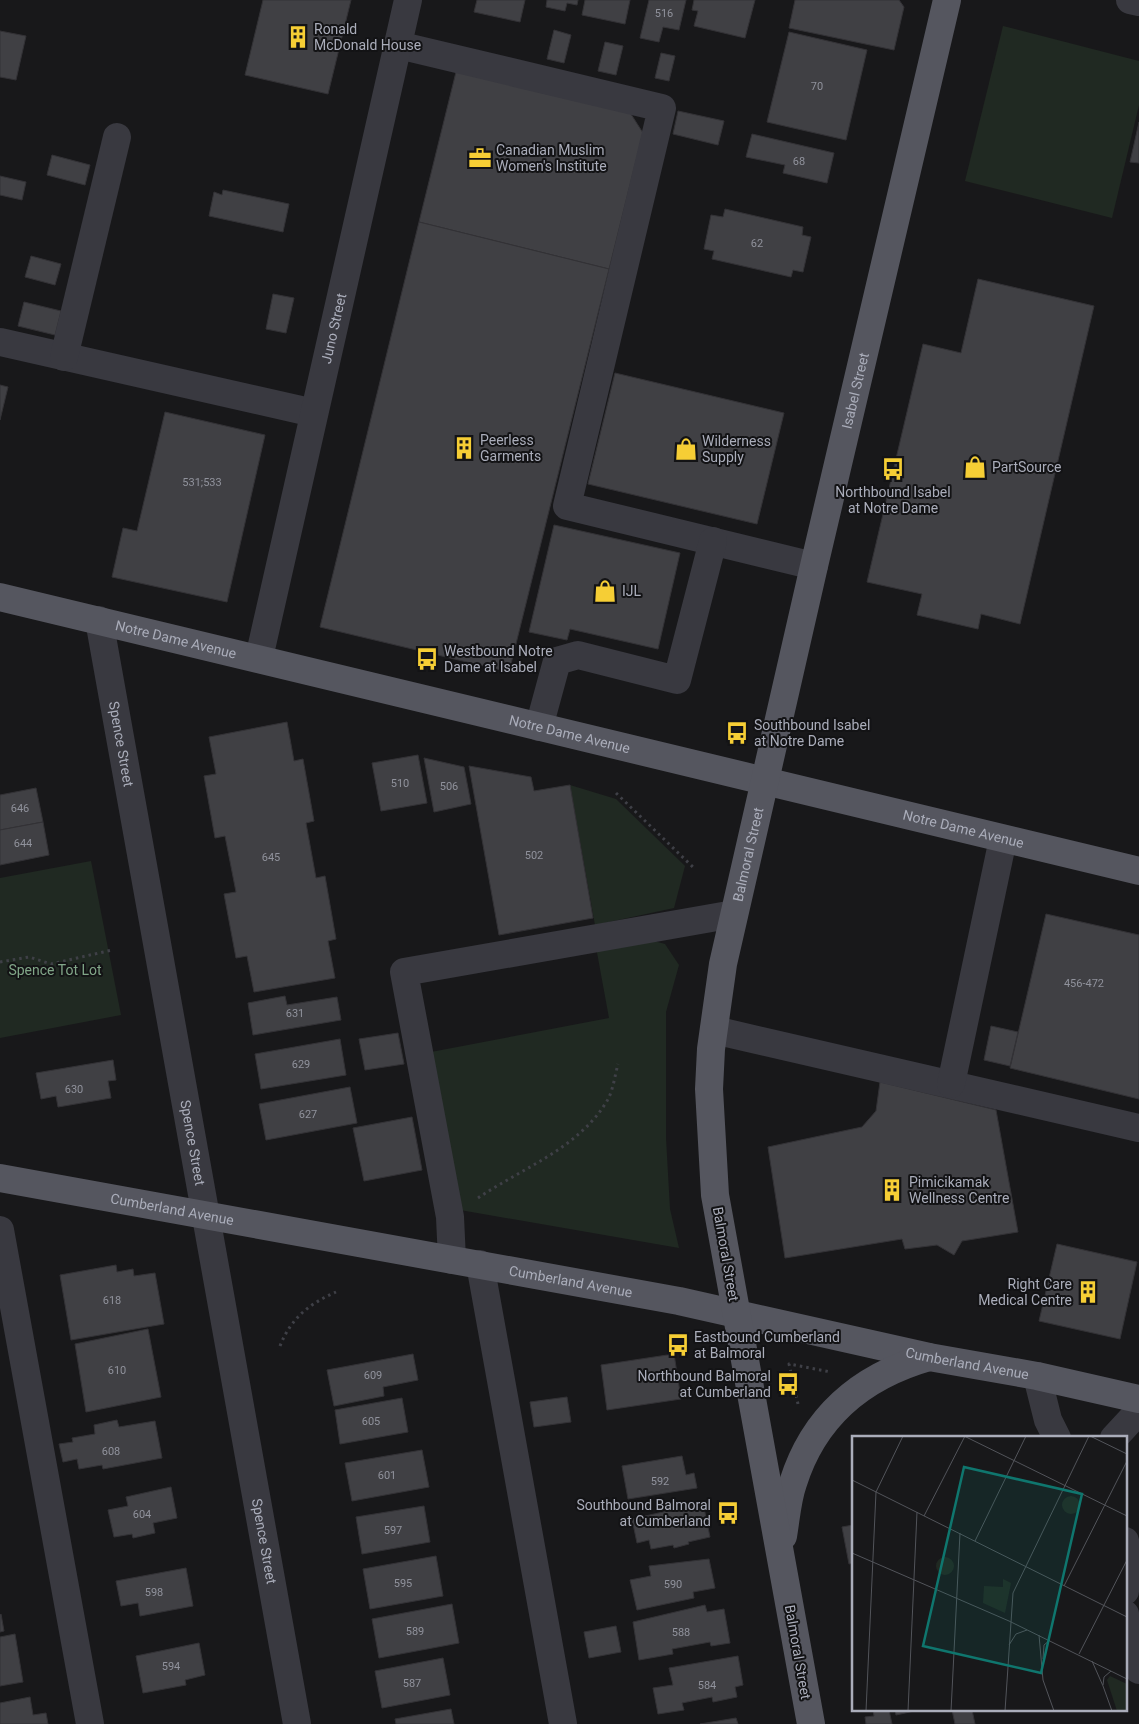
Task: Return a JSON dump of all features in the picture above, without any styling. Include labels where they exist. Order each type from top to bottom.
[{"type":"main road","name":"Isabel Street","points":[[764,782],[947,0]]},
{"type":"main road","name":"Notre Dame Avenue","points":[[0,597],[1139,871]]},
{"type":"main road","name":"Balmoral Street","points":[[764,782],[734,914],[714,1030],[709,1088],[711,1149],[715,1195],[811,1724]]},
{"type":"main road","name":"Cumberland Avenue","points":[[0,1178],[736,1312],[929,1357],[1037,1376],[1139,1399]]},
{"type":"main road","points":[[780,1553],[792,1485],[804,1452],[829,1414],[877,1378],[902,1364],[929,1357]]},
{"type":"street","name":"Juno Street","points":[[259,658],[408,0]]},
{"type":"street","points":[[1130,0],[1139,2]]},
{"type":"street","points":[[398,45],[662,108],[567,506],[814,566]]},
{"type":"street","points":[[64,356],[117,137]]},
{"type":"street","points":[[0,342],[314,413]]},
{"type":"street","points":[[539,727],[557,661],[578,655],[677,680],[713,541]]},
{"type":"street","name":"Spence Street","points":[[100,620],[204,1215],[297,1724]]},
{"type":"street","points":[[951,1084],[1003,839]]},
{"type":"street","points":[[452,1260],[450,1217],[404,972],[734,914]]},
{"type":"street","points":[[714,1030],[1139,1128]]},
{"type":"street","points":[[0,1230],[90,1724]]},
{"type":"street","points":[[480,1264],[563,1724]]},
{"type":"street","points":[[1037,1376],[1048,1420],[1056,1436]]},
{"type":"street","points":[[1116,1436],[1139,1411]]},
{"type":"street","points":[[1126,1545],[1128,1552],[1126,1578]]},
{"type":"street","points":[[1126,1618],[1139,1670]]},
{"type":"path","points":[[616,793],[694,868]]},
{"type":"path","points":[[0,962],[29,956],[51,964],[112,950]]},
{"type":"path","points":[[450,1217],[489,1190],[542,1162],[583,1129],[608,1100],[618,1064]]},
{"type":"path","points":[[280,1346],[285,1334],[303,1310],[316,1300],[336,1292]]},
{"type":"path","points":[[799,1410],[790,1364],[838,1374]]},
{"type":"green space","points":[[1003,26],[1139,61],[1139,105],[1112,218],[965,181]]},
{"type":"green space","points":[[570,785],[616,799],[685,866],[674,908],[595,925]]},
{"type":"green space","name":"Spence Tot Lot","points":[[91,861],[121,1015],[0,1038],[0,878]]},
{"type":"green space","points":[[646,939],[665,944],[679,965],[666,1012],[666,1138],[670,1209],[679,1248],[460,1210],[431,1052],[609,1018],[596,947]]},
{"type":"building","name":"Ronald McDonald House","points":[[263,0],[351,0],[328,94],[245,75]]},
{"type":"building","points":[[477,0],[525,0],[520,22],[474,12]]},
{"type":"building","points":[[547,0],[578,0],[577,5],[567,3],[565,11],[546,7]]},
{"type":"building","points":[[585,0],[630,0],[625,24],[582,15]]},
{"type":"building","points":[[649,0],[686,0],[679,30],[663,27],[659,42],[640,38]]},
{"type":"building","points":[[694,0],[755,0],[745,38],[694,26],[698,11],[692,10]]},
{"type":"building","points":[[795,0],[899,0],[904,7],[894,50],[789,28]]},
{"type":"building","points":[[554,30],[571,35],[564,63],[547,59]]},
{"type":"building","points":[[0,31],[26,36],[16,80],[0,77]]},
{"type":"building","points":[[789,32],[867,50],[846,140],[767,122]]},
{"type":"building","points":[[605,42],[623,46],[616,75],[598,71]]},
{"type":"building","points":[[661,53],[675,56],[669,81],[655,78]]},
{"type":"building","points":[[457,68],[629,111],[643,133],[609,269],[419,222]]},
{"type":"building","points":[[678,111],[724,121],[718,145],[673,134]]},
{"type":"building","points":[[1139,122],[1139,163],[1130,162]]},
{"type":"building","points":[[752,134],[834,153],[827,183],[783,173],[785,165],[746,157]]},
{"type":"building","points":[[52,155],[90,165],[85,185],[47,175]]},
{"type":"building","points":[[0,176],[26,182],[22,200],[0,195]]},
{"type":"building","points":[[223,190],[289,204],[283,232],[209,216],[214,192],[222,195]]},
{"type":"building","points":[[725,209],[803,227],[802,235],[811,237],[803,272],[793,270],[791,277],[712,259],[714,251],[704,249],[711,215],[723,217]]},
{"type":"building","name":"Peerless Garments","points":[[419,222],[609,269],[509,672],[320,627]]},
{"type":"building","points":[[31,256],[61,264],[55,285],[25,277]]},
{"type":"building","name":"PartSource","points":[[978,279],[1094,306],[1020,624],[981,614],[978,629],[917,615],[922,594],[867,582],[923,344],[961,353]]},
{"type":"building","points":[[273,294],[294,298],[286,333],[266,329]]},
{"type":"building","points":[[24,302],[61,311],[55,335],[18,326]]},
{"type":"building","name":"Wilderness Supply","points":[[615,373],[784,413],[757,524],[588,484]]},
{"type":"building","points":[[0,385],[8,387],[0,420]]},
{"type":"building","points":[[165,412],[265,435],[227,602],[112,577],[123,528],[137,531]]},
{"type":"building","name":"IJL","points":[[554,525],[680,553],[658,649],[570,629],[567,640],[529,632]]},
{"type":"building","points":[[287,722],[294,761],[303,759],[314,821],[306,823],[316,878],[325,876],[336,939],[328,941],[335,978],[254,992],[247,956],[236,958],[224,894],[236,892],[225,836],[215,838],[204,776],[216,774],[209,737]]},
{"type":"building","points":[[418,755],[427,803],[381,811],[372,763]]},
{"type":"building","points":[[424,758],[464,767],[471,804],[434,812]]},
{"type":"building","points":[[469,766],[531,777],[534,791],[570,785],[593,918],[499,935]]},
{"type":"building","points":[[36,788],[43,822],[0,830],[0,795]]},
{"type":"building","points":[[43,822],[49,855],[0,865],[0,830]]},
{"type":"building","points":[[1046,914],[1139,935],[1139,1099],[1010,1068]]},
{"type":"building","points":[[285,996],[287,1005],[337,997],[341,1020],[253,1035],[248,1003]]},
{"type":"building","points":[[991,1026],[1018,1032],[1010,1066],[984,1060]]},
{"type":"building","points":[[398,1033],[404,1064],[365,1070],[359,1039]]},
{"type":"building","points":[[340,1039],[346,1075],[261,1089],[255,1054]]},
{"type":"building","points":[[113,1060],[116,1080],[108,1081],[111,1098],[58,1107],[56,1096],[41,1099],[36,1073]]},
{"type":"building","name":"Pimicikamak Wellness Centre","points":[[880,1082],[996,1110],[1018,1232],[962,1241],[954,1255],[937,1245],[905,1249],[902,1239],[785,1258],[768,1147],[862,1127],[876,1111]]},
{"type":"building","points":[[350,1087],[357,1123],[266,1140],[259,1104]]},
{"type":"building","points":[[412,1117],[422,1170],[364,1181],[353,1128]]},
{"type":"building","name":"Right Care Medical Centre","points":[[1057,1244],[1137,1262],[1120,1339],[1039,1321]]},
{"type":"building","points":[[116,1265],[117,1272],[133,1269],[134,1276],[155,1273],[164,1324],[71,1340],[60,1275]]},
{"type":"building","points":[[148,1329],[161,1397],[86,1412],[75,1344]]},
{"type":"building","points":[[413,1354],[418,1380],[383,1387],[384,1396],[334,1406],[327,1370]]},
{"type":"building","points":[[674,1354],[681,1399],[607,1410],[601,1365]]},
{"type":"building","points":[[567,1397],[571,1422],[534,1427],[530,1402]]},
{"type":"building","points":[[402,1398],[408,1432],[340,1444],[335,1410]]},
{"type":"building","points":[[117,1420],[119,1427],[155,1421],[162,1458],[103,1469],[102,1465],[79,1469],[77,1459],[63,1462],[59,1444],[73,1442],[72,1438],[95,1434],[94,1425]]},
{"type":"building","points":[[422,1450],[429,1487],[352,1501],[345,1463]]},
{"type":"building","points":[[682,1456],[686,1475],[694,1473],[697,1488],[628,1499],[622,1466]]},
{"type":"building","points":[[171,1487],[177,1518],[153,1523],[155,1533],[133,1538],[132,1534],[114,1537],[108,1510],[128,1506],[126,1497]]},
{"type":"building","points":[[703,1503],[710,1537],[688,1542],[689,1544],[674,1548],[673,1545],[651,1549],[649,1540],[637,1543],[632,1519]]},
{"type":"building","points":[[424,1506],[430,1542],[362,1554],[356,1517]]},
{"type":"building","points":[[852,1525],[852,1563],[849,1564],[842,1527]]},
{"type":"building","points":[[436,1556],[443,1596],[370,1609],[363,1569]]},
{"type":"building","points":[[709,1559],[715,1588],[693,1592],[694,1598],[637,1610],[630,1580],[651,1576],[649,1566]]},
{"type":"building","points":[[186,1568],[193,1606],[140,1616],[138,1603],[121,1606],[116,1581]]},
{"type":"building","points":[[452,1604],[459,1643],[379,1658],[372,1619]]},
{"type":"building","points":[[705,1605],[707,1612],[724,1609],[730,1643],[711,1646],[710,1642],[672,1649],[673,1654],[639,1660],[633,1622]]},
{"type":"building","points":[[0,1615],[4,1631],[0,1632]]},
{"type":"building","points":[[616,1626],[621,1652],[589,1658],[584,1632]]},
{"type":"building","points":[[15,1634],[23,1682],[0,1686],[0,1637]]},
{"type":"building","points":[[199,1643],[205,1675],[185,1680],[186,1685],[143,1693],[136,1656]]},
{"type":"building","points":[[738,1656],[743,1685],[735,1687],[737,1697],[713,1702],[712,1697],[682,1703],[684,1710],[658,1714],[653,1688],[673,1685],[669,1668]]},
{"type":"building","points":[[443,1658],[450,1695],[382,1708],[375,1671]]},
{"type":"building","points":[[30,1697],[33,1715],[46,1713],[48,1724],[0,1724],[0,1703]]},
{"type":"building","points":[[451,1709],[454,1724],[396,1724],[395,1719]]},
{"type":"building","points":[[873,1712],[889,1712],[892,1724],[866,1724],[865,1717],[874,1716]]},
{"type":"building","points":[[895,1712],[910,1712],[896,1715]]},
{"type":"building","points":[[952,1712],[972,1712],[975,1724],[955,1724]]},
{"type":"building","points":[[736,1718],[738,1724],[700,1724]]},
{"type":"place","name":"Ronald McDonald House","points":[[298,37]]},
{"type":"place","name":"Canadian Muslim Women's Institute","points":[[480,158]]},
{"type":"place","name":"Peerless Garments","points":[[464,448]]},
{"type":"place","name":"Wilderness Supply","points":[[686,449]]},
{"type":"place","name":"PartSource","points":[[975,467]]},
{"type":"place","name":"Northbound Isabel at Notre Dame","points":[[893,469]]},
{"type":"place","name":"IJL","points":[[605,591]]},
{"type":"place","name":"Westbound Notre Dame at Isabel","points":[[427,659]]},
{"type":"place","name":"Southbound Isabel at Notre Dame","points":[[737,733]]},
{"type":"place","name":"Pimicikamak Wellness Centre","points":[[892,1190]]},
{"type":"place","name":"Right Care Medical Centre","points":[[1088,1292]]},
{"type":"place","name":"Eastbound Cumberland at Balmoral","points":[[678,1345]]},
{"type":"place","name":"Northbound Balmoral at Cumberland","points":[[788,1384]]},
{"type":"place","name":"Southbound Balmoral at Cumberland","points":[[728,1513]]}]
